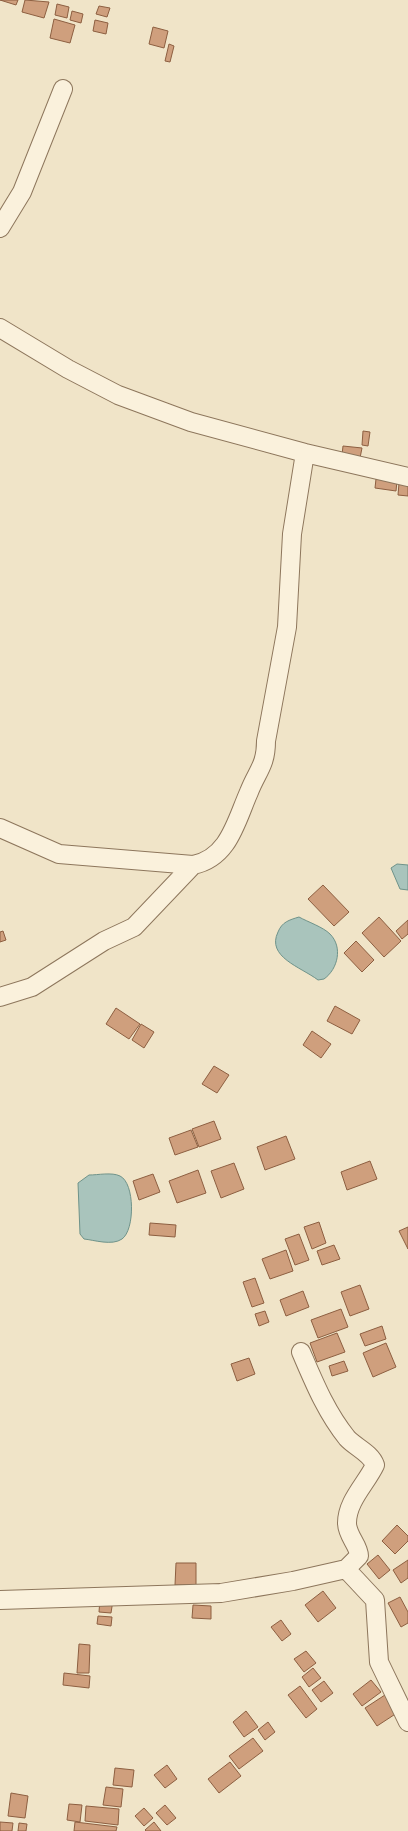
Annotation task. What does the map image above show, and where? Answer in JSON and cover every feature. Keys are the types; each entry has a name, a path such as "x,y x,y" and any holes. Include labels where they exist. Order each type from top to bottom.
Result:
{"street":[{"path":"0,228 22,192 63,89"},
{"path":"0,328 68,369 118,395 191,422 306,454 408,477"},
{"path":"0,828 64,856 183,862 193,865 204,863 220,852 238,824 249,791 263,766 287,627 292,534 306,454"},
{"path":"0,997 32,987 104,941 134,927 193,865"},
{"path":"0,1600 222,1592 293,1581 346,1569 359,1556 350,1538 347,1522 350,1506 375,1465 348,1438 321,1399 301,1352"},
{"path":"346,1569 375,1600 379,1662 408,1722"}],"water":[{"path":"397,864 408,865 408,890 400,889 391,868"},
{"path":"299,917 327,931 337,945 337,958 333,970 324,979 318,980 287,961 277,948 278,932 282,926 289,920"},
{"path":"89,1175 117,1175 125,1180 131,1197 131,1217 126,1234 118,1241 108,1242 84,1239 80,1234 78,1183"}],"building":[{"path":"0,0 18,0 16,5"},
{"path":"25,0 49,2 44,18 22,12"},
{"path":"57,4 69,7 67,18 55,15"},
{"path":"99,6 110,8 107,17 96,14"},
{"path":"72,11 83,14 81,23 70,20"},
{"path":"54,19 75,25 70,43 50,38"},
{"path":"95,20 108,23 106,34 93,31"},
{"path":"153,27 168,31 164,48 149,44"},
{"path":"169,44 174,46 170,62 165,61"},
{"path":"363,431 370,432 368,446 362,445"},
{"path":"343,446 362,448 360,458 342,455"},
{"path":"376,479 397,481 396,491 375,488"},
{"path":"399,483 408,484 408,496 398,495"},
{"path":"323,885 349,912 334,926 308,899"},
{"path":"379,917 401,941 384,957 362,933"},
{"path":"408,920 408,934 402,939 396,931"},
{"path":"3,931 6,940 0,942 0,932"},
{"path":"356,941 374,960 362,972 344,953"},
{"path":"335,1006 360,1020 352,1034 327,1021"},
{"path":"116,1008 140,1024 129,1039 106,1024"},
{"path":"141,1024 154,1032 144,1048 132,1040"},
{"path":"312,1031 331,1044 321,1058 303,1045"},
{"path":"214,1066 229,1075 217,1093 202,1084"},
{"path":"214,1121 221,1139 199,1147 192,1129"},
{"path":"191,1130 198,1147 175,1155 169,1138"},
{"path":"286,1136 295,1159 265,1170 257,1147"},
{"path":"370,1161 377,1179 347,1190 341,1172"},
{"path":"234,1163 244,1189 221,1198 211,1171"},
{"path":"198,1170 206,1193 177,1203 169,1181"},
{"path":"153,1174 160,1192 139,1200 133,1181"},
{"path":"319,1222 326,1243 312,1249 304,1227"},
{"path":"150,1223 176,1225 175,1237 149,1235"},
{"path":"408,1227 408,1249 399,1231"},
{"path":"299,1234 309,1260 295,1265 285,1239"},
{"path":"334,1245 340,1259 322,1265 317,1251"},
{"path":"286,1250 293,1271 270,1279 262,1259"},
{"path":"255,1278 264,1303 252,1307 243,1282"},
{"path":"360,1285 369,1309 350,1316 341,1292"},
{"path":"303,1291 309,1307 286,1316 280,1300"},
{"path":"341,1309 348,1327 318,1338 311,1320"},
{"path":"265,1311 269,1322 259,1326 255,1314"},
{"path":"382,1326 386,1339 365,1346 360,1334"},
{"path":"337,1333 345,1352 317,1362 310,1343"},
{"path":"386,1343 396,1367 373,1377 363,1353"},
{"path":"249,1358 255,1374 237,1381 231,1364"},
{"path":"344,1361 348,1371 332,1376 329,1366"},
{"path":"397,1525 408,1536 408,1541 395,1554 382,1541"},
{"path":"378,1555 390,1570 379,1579 367,1564"},
{"path":"408,1560 408,1578 401,1583 393,1570"},
{"path":"176,1563 196,1563 196,1585 175,1585"},
{"path":"323,1591 336,1608 318,1622 305,1605"},
{"path":"400,1597 408,1612 408,1623 401,1627 388,1603"},
{"path":"100,1599 113,1600 111,1613 99,1612"},
{"path":"193,1605 211,1606 211,1619 192,1618"},
{"path":"98,1616 112,1617 111,1626 97,1624"},
{"path":"281,1620 291,1634 282,1641 271,1627"},
{"path":"79,1644 90,1645 89,1673 77,1673"},
{"path":"306,1651 316,1663 304,1672 294,1659"},
{"path":"313,1668 321,1678 309,1687 302,1677"},
{"path":"64,1673 90,1676 89,1688 63,1685"},
{"path":"371,1680 381,1692 362,1706 353,1694"},
{"path":"324,1681 333,1693 321,1702 312,1690"},
{"path":"300,1686 317,1709 306,1718 288,1695"},
{"path":"388,1693 400,1711 377,1726 365,1708"},
{"path":"246,1711 258,1727 244,1737 233,1722"},
{"path":"268,1722 275,1732 265,1740 258,1730"},
{"path":"253,1738 263,1751 239,1769 229,1756"},
{"path":"230,1762 241,1776 219,1793 208,1779"},
{"path":"167,1765 177,1779 165,1788 154,1775"},
{"path":"115,1768 134,1770 132,1787 113,1785"},
{"path":"106,1787 123,1789 121,1807 103,1805"},
{"path":"11,1793 28,1796 25,1818 8,1816"},
{"path":"69,1804 82,1805 80,1822 67,1820"},
{"path":"165,1805 176,1818 167,1825 156,1813"},
{"path":"86,1806 119,1809 118,1825 85,1821"},
{"path":"144,1808 153,1818 144,1826 135,1816"},
{"path":"0,1822 13,1823 12,1831 0,1831"},
{"path":"75,1822 117,1827 116,1831 74,1831"},
{"path":"154,1822 161,1831 145,1830"},
{"path":"19,1823 27,1824 26,1831 18,1831"}]}
